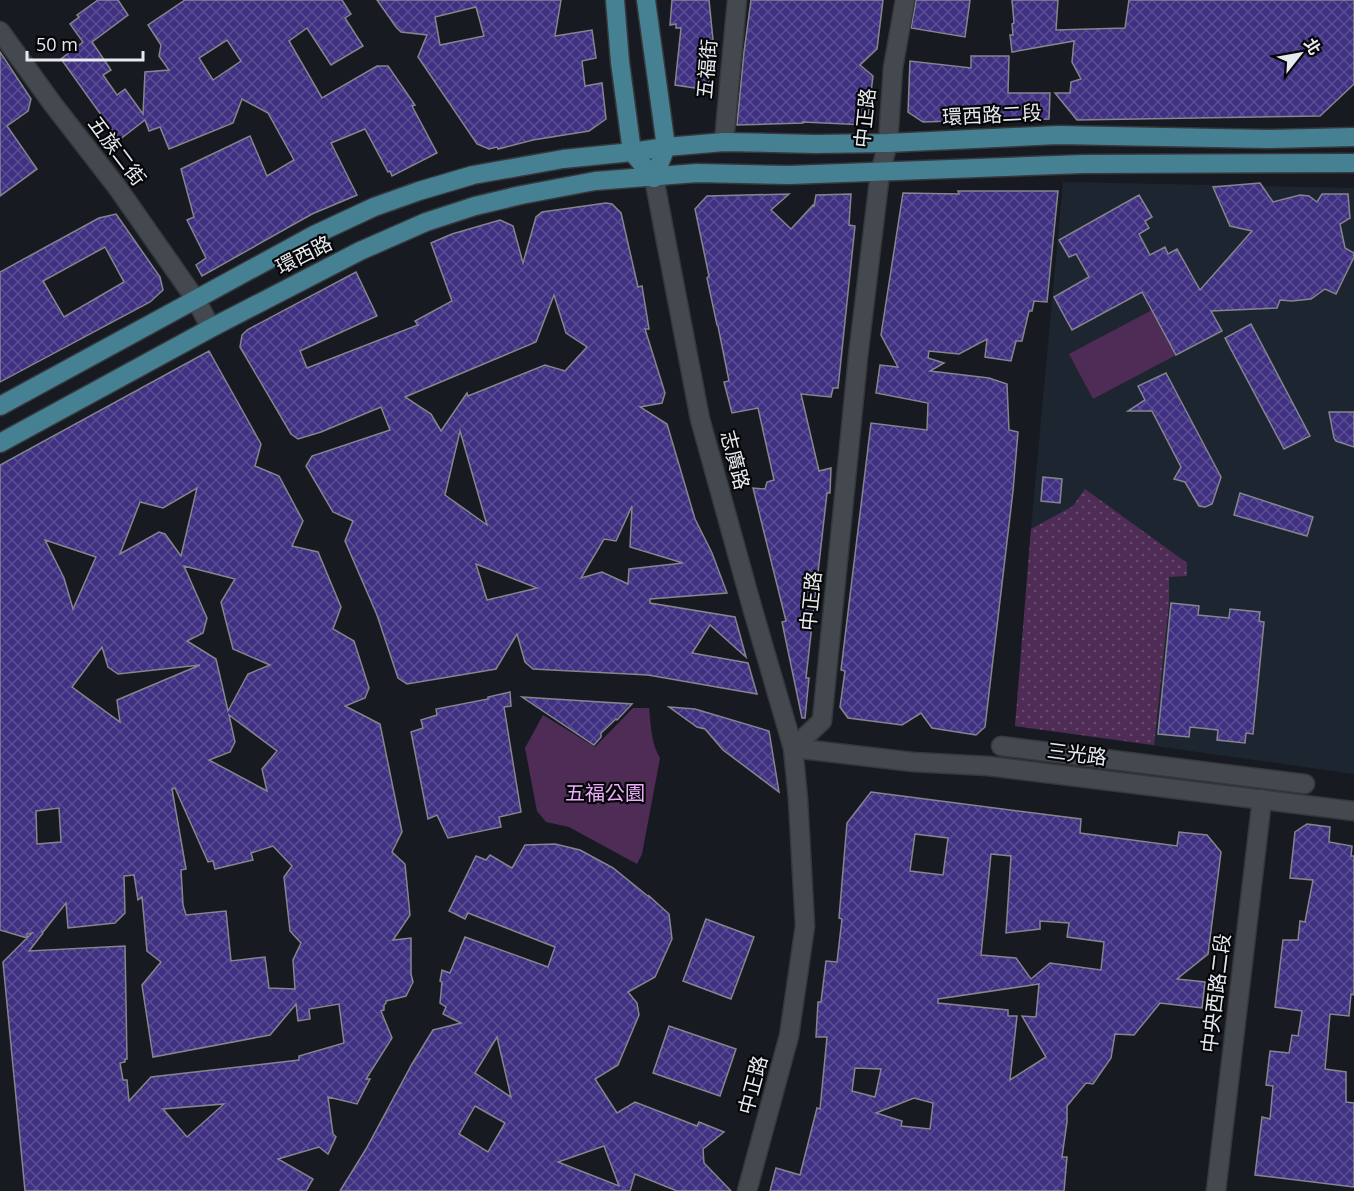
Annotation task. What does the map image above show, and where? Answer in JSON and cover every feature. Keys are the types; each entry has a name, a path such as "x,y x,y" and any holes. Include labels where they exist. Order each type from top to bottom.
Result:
{"main road":[{"path":"615,0 620,62 632,152"},
{"path":"646,0 666,147 654,178 698,173 789,175 880,173 1083,164 1354,163"},
{"name":"環西路二段","path":"632,152 723,142 888,143 1058,135 1268,139 1354,137"},
{"name":"志廣路","path":"632,152 654,178"},
{"name":"環西路","path":"0,406 314,235 374,207 473,175 563,159 632,152"},
{"name":"環西路","path":"0,443 211,328 360,251 426,222 475,206 522,195 595,181 654,178"}],"street":[{"name":"五福街","path":"723,142 737,0"},
{"name":"中正路","path":"747,1191 789,1036 805,926 793,748 822,722 858,357 880,173 888,143 893,68 905,0"},
{"name":"五族二街","path":"0,30 52,103 117,187 196,300 211,328"},
{"name":"志廣路","path":"654,178 700,419 793,748"},
{"path":"1001,746 1305,784"},
{"name":"三光路","path":"793,748 913,762 988,766 1354,811"},
{"name":"中央西路二段","path":"1216,1191 1262,799"}],"shaded area":[{"path":"1063,182 1354,188 1354,774 1015,726"}],"green space":[{"path":"1152,310 1176,355 1093,399 1069,354"},
{"path":"1085,489 1187,563 1187,576 1169,577 1169,603 1154,745 1015,726 1031,529 1073,506"},
{"name":"五福公園","path":"633,708 649,708 653,740 660,758 642,854 637,864 569,827 546,822 537,811 525,748 543,715 595,747"}],"building":[{"path":"98,0 118,0 128,15 92,42 111,70 103,75 117,95 125,89 143,114 145,72 169,70 159,56 161,45 148,25 185,0 342,0 351,14 345,18 363,46 331,65 307,28 289,41 322,98 377,66 388,66 415,105 412,106 437,153 392,176 365,129 331,143 357,195 312,214 202,276 196,265 206,258 187,220 194,217 181,169 250,136 267,176 294,160 268,113 242,99 233,123 169,149 160,127 149,131 145,120 119,140 61,59 83,42 70,24 79,17 77,15","holes":["227,40 241,61 213,80 199,58"]},
{"path":"377,0 561,0 555,36 592,30 596,58 582,61 585,86 602,83 606,119 589,131 533,140 498,149 497,147 489,149 477,144 418,57 427,35 401,32","holes":["476,7 484,36 440,45 435,17"]},
{"path":"672,0 709,0 713,40 708,90 675,85 681,28 676,28 676,24 670,25"},
{"path":"751,0 883,0 877,49 860,65 873,76 867,125 803,122 737,125"},
{"path":"916,0 970,0 965,37 911,28"},
{"path":"1012,0 1058,0 1056,30 1125,28 1129,0 1354,0 1354,84 1320,116 1077,120 1055,93 1070,93 1071,82 1081,79 1072,62 1074,41 1012,52 1010,35 1013,35 1012,24 1014,23"},
{"path":"0,52 31,99 28,111 7,126 37,169 0,196"},
{"path":"971,56 1009,56 1008,93 1050,93 1049,119 923,122 908,112 910,61 971,68"},
{"path":"1260,183 1273,202 1300,195 1309,196 1317,202 1322,194 1348,194 1350,218 1340,224 1345,248 1354,253 1354,257 1336,294 1325,289 1311,299 1280,300 1277,308 1211,311 1222,331 1176,355 1142,292 1072,330 1054,297 1089,277 1076,254 1069,257 1059,240 1139,195 1152,217 1145,221 1149,228 1139,234 1150,255 1165,247 1168,254 1177,249 1200,290 1252,231 1230,226 1213,187"},
{"path":"958,191 1058,191 1047,302 1034,301 1032,311 1029,311 1022,341 1016,341 1011,361 985,357 987,339 959,354 929,351 928,358 944,363 930,371 989,378 1007,384 1009,430 1018,432 985,727 976,735 932,728 921,713 902,725 848,718 840,707 845,671 841,670 871,423 927,430 928,403 876,393 880,365 898,367 881,335 903,193 959,194"},
{"path":"789,194 771,210 791,229 814,206 816,195 851,194 849,225 855,226 838,388 833,388 831,397 801,394 819,471 831,468 830,493 827,493 806,678 809,678 805,718 802,718 782,622 786,621 753,488 765,489 767,482 774,480 758,408 732,413 724,382 729,381 695,209 707,196"},
{"path":"606,203 612,204 621,213 638,287 642,286 649,329 645,329 665,393 662,403 640,407 667,424 695,519 712,553 727,593 650,599 650,603 735,617 746,657 710,625 692,653 748,663 757,694 648,675 533,669 525,662 517,634 496,669 407,684 398,678 377,615 345,541 353,521 333,512 306,466 312,456 390,430 381,407 298,439 291,434 240,347 242,335 247,330 356,272 377,316 300,351 307,368 418,325 415,321 452,301 431,243 452,234 500,220 513,226 523,263 536,217 542,212","holes":["554,295 566,333 587,347 565,371 545,365 468,396 467,393 441,431 431,414 405,397 536,342","460,431 487,525 445,495","632,506 630,547 683,563 629,569 628,584 602,572 581,578 604,539 616,541","476,564 537,588 487,600"]},
{"path":"116,214 160,277 163,290 150,302 0,382 0,272 99,218","holes":["105,247 124,282 64,317 43,281"]},
{"path":"1251,324 1310,436 1284,449 1225,338"},
{"path":"209,351 261,444 255,466 279,476 303,521 292,546 318,552 341,607 333,629 354,641 369,688 365,698 345,706 380,724 402,832 392,852 405,864 410,915 393,940 411,938 413,982 406,996 386,1001 384,1010 381,1011 392,1038 366,1079 370,1079 357,1104 328,1097 333,1134 336,1137 328,1154 319,1147 278,1159 313,1179 306,1191 25,1191 3,962 27,938 0,930 0,465","holes":["197,488 181,556 165,534 159,532 120,554 140,502 163,508","45,540 96,557 73,609 64,578","184,566 235,579 221,602 233,649 270,665 248,674 228,711 216,659 187,641 203,633 207,618","102,647 108,667 118,674 200,665 117,700 120,722 72,687","229,715 277,751 262,769 267,791 209,760 230,752 235,742","175,788 208,862 213,861 215,869 253,860 251,853 273,846 292,866 284,877 290,931 301,943 293,960 295,989 269,988 265,957 231,961 226,911 186,915 183,905 181,870 186,869 172,789","59,808 61,842 37,844 36,811","134,875 138,900 142,897 147,951 161,962 142,985 153,1057 270,1035 296,1004 298,1021 310,1019 309,1009 339,1004 344,1043 299,1056 299,1060 151,1077 129,1101 127,1080 123,1080 120,1063 127,1059 125,946 29,951 66,903 68,928 115,923 125,913 124,876","224,1104 187,1137 163,1109"]},
{"path":"1166,373 1221,477 1212,504 1205,507 1199,506 1185,482 1174,479 1181,467 1152,411 1128,411 1145,400 1138,386"},
{"path":"1329,412 1354,412 1354,447 1336,441"},
{"path":"1043,477 1062,479 1060,503 1041,501"},
{"path":"1240,493 1313,517 1307,536 1234,515"},
{"path":"1171,603 1199,606 1198,615 1229,618 1230,609 1260,612 1259,621 1264,622 1253,734 1246,733 1245,743 1217,740 1218,730 1190,727 1189,737 1158,734"},
{"path":"510,692 511,706 504,707 521,812 499,817 501,827 448,838 437,815 428,819 411,732 423,728 421,720 437,715 436,709 488,699 488,697"},
{"path":"522,697 632,704 601,733 601,737 594,745"},
{"path":"669,707 695,709 769,731 779,792 723,750 705,729 697,727"},
{"path":"871,792 1081,819 1080,833 1177,846 1179,832 1207,835 1221,852 1208,954 1177,979 1205,982 1202,1008 1160,1003 1134,1035 1115,1034 1111,1058 1093,1084 1086,1083 1067,1106 1062,1157 1067,1157 1064,1191 770,1191 776,1168 800,1175 817,1108 820,1109 827,1037 816,1037 818,1002 821,1002 826,961 837,962 842,919 839,918 847,823","holes":["915,834 948,838 943,875 910,871","991,854 1011,856 1006,933 1040,929 1040,921 1069,923 1067,937 1104,942 1101,970 1050,963 1031,979 1016,958 981,955","1039,984 1036,1017 1022,1016 1046,1057 1010,1080 1017,1016 1008,1016 1008,1010 938,1003 938,999","855,1068 881,1069 875,1097 852,1091","914,1098 933,1103 930,1129 901,1126 902,1121 876,1113"]},
{"path":"1307,824 1330,827 1329,842 1352,846 1351,856 1354,856 1354,995 1351,994 1349,1016 1330,1014 1325,1069 1346,1072 1346,1102 1354,1103 1354,1187 1255,1175 1262,1117 1270,1119 1273,1086 1266,1085 1270,1051 1289,1053 1292,1035 1298,1036 1302,1011 1275,1007 1283,940 1298,940 1300,921 1305,922 1313,880 1290,878 1295,832"},
{"path":"555,844 580,850 613,868 669,914 672,939 655,977 628,992 637,1003 639,1015 618,1065 595,1079 617,1113 635,1102 697,1126 699,1122 724,1132 703,1149 704,1163 731,1191 677,1191 635,1174 630,1191 340,1191 433,1030 461,1023 443,1014 446,1007 440,1003 442,982 440,981 442,970 450,973 465,937 548,967 555,947 468,913 465,919 449,911 476,856 486,860 490,855 512,868 525,845","holes":["497,1037 511,1097 475,1073","475,1106 505,1123 488,1152 459,1134","604,1146 619,1186 558,1162"]},
{"path":"706,919 754,937 731,999 683,981"},
{"path":"669,1026 736,1049 720,1096 653,1073"}]}
